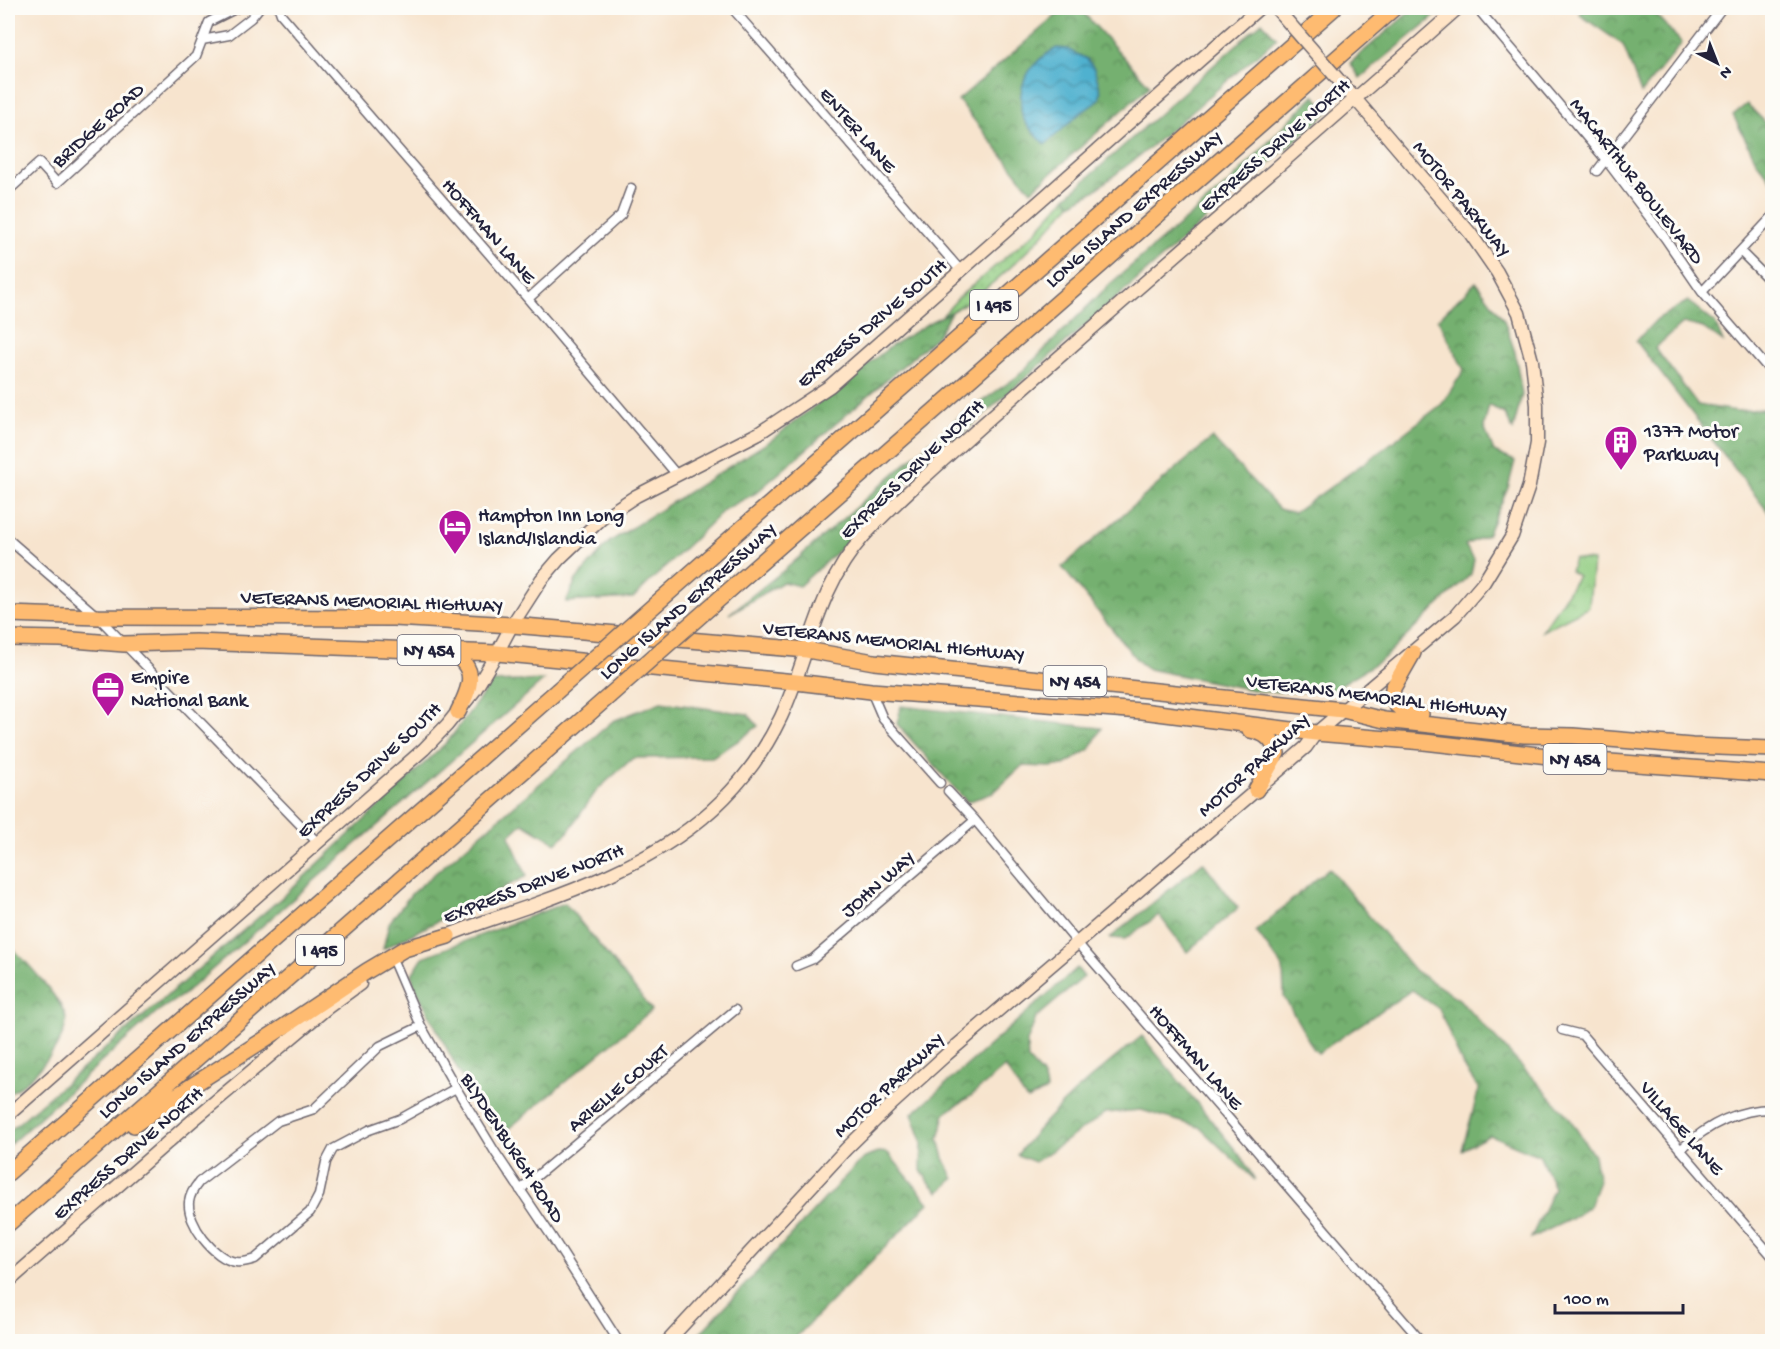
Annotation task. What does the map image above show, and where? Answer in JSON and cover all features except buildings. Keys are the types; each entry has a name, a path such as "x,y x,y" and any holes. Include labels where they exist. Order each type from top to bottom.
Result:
{"highway":[{"name":"LONG ISLAND EXPRESSWAY","path":"8,1173 1334,8"},
{"name":"LONG ISLAND EXPRESSWAY","path":"8,1224 1394,8"},
{"name":"VETERANS MEMORIAL HIGHWAY","path":"8,614 98,617 397,618 512,625 807,650 874,662 1343,710 1384,720 1524,735 1773,749"},
{"name":"VETERANS MEMORIAL HIGHWAY","path":"8,638 124,644 196,642 497,653 871,691 1142,711 1316,733 1424,742 1583,760 1773,774"},
{"path":"449,651 461,659 469,671 469,687 458,712"},
{"path":"1413,653 1393,688 1394,700 1398,708 1488,730"},
{"path":"1185,717 1261,732 1268,737 1276,753 1256,790"},
{"path":"31,1203 153,1111 367,971 404,949 448,936"}],"main road":[{"name":"EXPRESS DRIVE SOUTH","path":"8,1114 424,749 475,690 541,580 559,559 601,519 636,496 759,433 830,386 1259,8"},
{"name":"MOTOR PARKWAY","path":"667,1341 878,1118 947,1054 1306,747 1316,733 1455,616 1484,582 1512,536 1529,486 1537,443 1537,405 1532,360 1519,313 1497,272 1464,226 1276,8"},
{"name":"EXPRESS DRIVE NORTH","path":"8,1282 175,1136 319,1015 364,981 448,936 600,880 639,861 681,835 719,804 750,769 774,732 807,650 823,600 836,573 861,538 997,411 1353,96 1458,8"}],"street":[{"name":"BRIDGE ROAD","path":"8,191 39,163 57,183 196,56 210,22 237,8"},
{"path":"202,40 229,35 251,18 259,8"},
{"name":"HOFFMAN LANE","path":"279,8 281,14 345,90 528,299 677,475"},
{"name":"ENTER LANE","path":"732,8 961,271"},
{"name":"MACARTHUR BOULEVARD","path":"1477,8 1605,160 1665,238 1702,292 1773,373"},
{"path":"1596,171 1722,8"},
{"path":"528,299 621,215 631,189"},
{"path":"1702,292 1773,217"},
{"path":"1741,252 1773,283"},
{"path":"8,539 98,617 318,843"},
{"path":"871,691 883,719 940,783"},
{"name":"HOFFMAN LANE","path":"948,791 1422,1341"},
{"name":"JOHN WAY","path":"796,966 813,959 975,820"},
{"name":"BLYDENBURGH ROAD","path":"394,963 421,1026 456,1088 495,1152 619,1341"},
{"name":"ARIELLE COURT","path":"520,1190 735,1010"},
{"path":"421,1026 380,1046 314,1108 278,1121 200,1182 193,1189 189,1201 192,1222 217,1254 236,1262 255,1259 310,1212 319,1195 326,1162 333,1149 369,1130 400,1119 456,1088"},
{"name":"VILLAGE LANE","path":"1562,1030 1582,1035 1773,1256"},
{"path":"1680,1150 1702,1132 1732,1116 1758,1109 1773,1109"}],"green space":[{"path":"1065,8 1079,8 1150,86 1031,191 958,100"},
{"path":"1414,8 1445,8 1360,78 1350,63"},
{"path":"1581,8 1653,8 1657,16 1682,43 1641,93 1623,45 1580,15"},
{"path":"1262,22 1277,38 1147,150 1094,191 1071,204 1066,197"},
{"path":"1314,95 1329,111 898,490 839,550 799,586 783,582 729,614 789,566 955,420 1018,376 1111,283 1231,181"},
{"path":"1747,104 1772,127 1772,181 1757,162 1733,115"},
{"path":"1066,197 1071,204 1011,267 977,295 941,317 960,296 1034,233"},
{"path":"1476,282 1504,320 1515,352 1522,395 1513,430 1505,414 1489,405 1484,427 1494,452 1515,461 1508,488 1487,535 1465,545 1474,559 1471,574 1383,659 1330,691 1263,692 1148,669 1137,660 1062,567 1212,438 1279,509 1294,513 1442,404 1464,370 1438,319"},
{"path":"1688,301 1715,323 1723,342 1703,328 1683,323 1655,348 1698,405 1737,411 1762,409 1772,418 1772,517 1636,341 1657,319"},
{"path":"951,312 937,336 756,493 725,509 633,598 566,602 576,580 609,542 770,441 891,346"},
{"path":"1574,559 1593,561 1589,607 1542,631 1578,576 1570,571"},
{"path":"544,680 183,995 158,1011 8,1146 8,1132 287,893 448,741 492,682"},
{"path":"661,702 748,714 758,726 712,757 633,758 597,790 568,832 556,843 523,823 509,836 527,876 383,949 389,923 412,893 613,721"},
{"path":"901,706 1102,728 1089,750 1064,765 1022,766 993,793 967,802 897,724"},
{"path":"1203,862 1238,908 1187,952 1159,915 1125,939 1110,938"},
{"path":"1329,868 1415,971 1459,999 1568,1116 1594,1156 1599,1181 1589,1207 1569,1220 1531,1238 1554,1188 1540,1156 1490,1135 1462,1150 1479,1089 1463,1066 1439,1009 1412,990 1318,1053 1313,1048 1284,997 1283,968 1256,931"},
{"path":"565,903 652,1010 507,1130 493,1130 479,1111 413,983 412,974 423,957"},
{"path":"8,945 51,992 59,1003 66,1020 60,1041 53,1052 36,1072 8,1094"},
{"path":"1077,968 1084,977 1036,1018 1027,1042 1028,1060 1042,1075 1047,1090 1027,1100 1005,1067 971,1096 945,1113 939,1139 944,1158 954,1179 939,1192 921,1170 922,1141 912,1114"},
{"path":"1142,1036 1242,1158 1255,1180 1199,1127 1141,1110 1106,1113 1035,1162 1017,1155 1060,1107"},
{"path":"879,1152 888,1153 929,1203 792,1341 693,1341 857,1164"}],"water":[{"path":"1057,48 1067,49 1087,59 1094,68 1101,92 1099,100 1045,145 1024,119 1021,110 1022,87 1025,78 1035,64"}],"place":[{"name":"1377 Motor Parkway","path":"1621,471"},
{"name":"Hampton Inn Long Island/Islandia","path":"455,555"},
{"name":"Empire National Bank","path":"108,717"}]}
